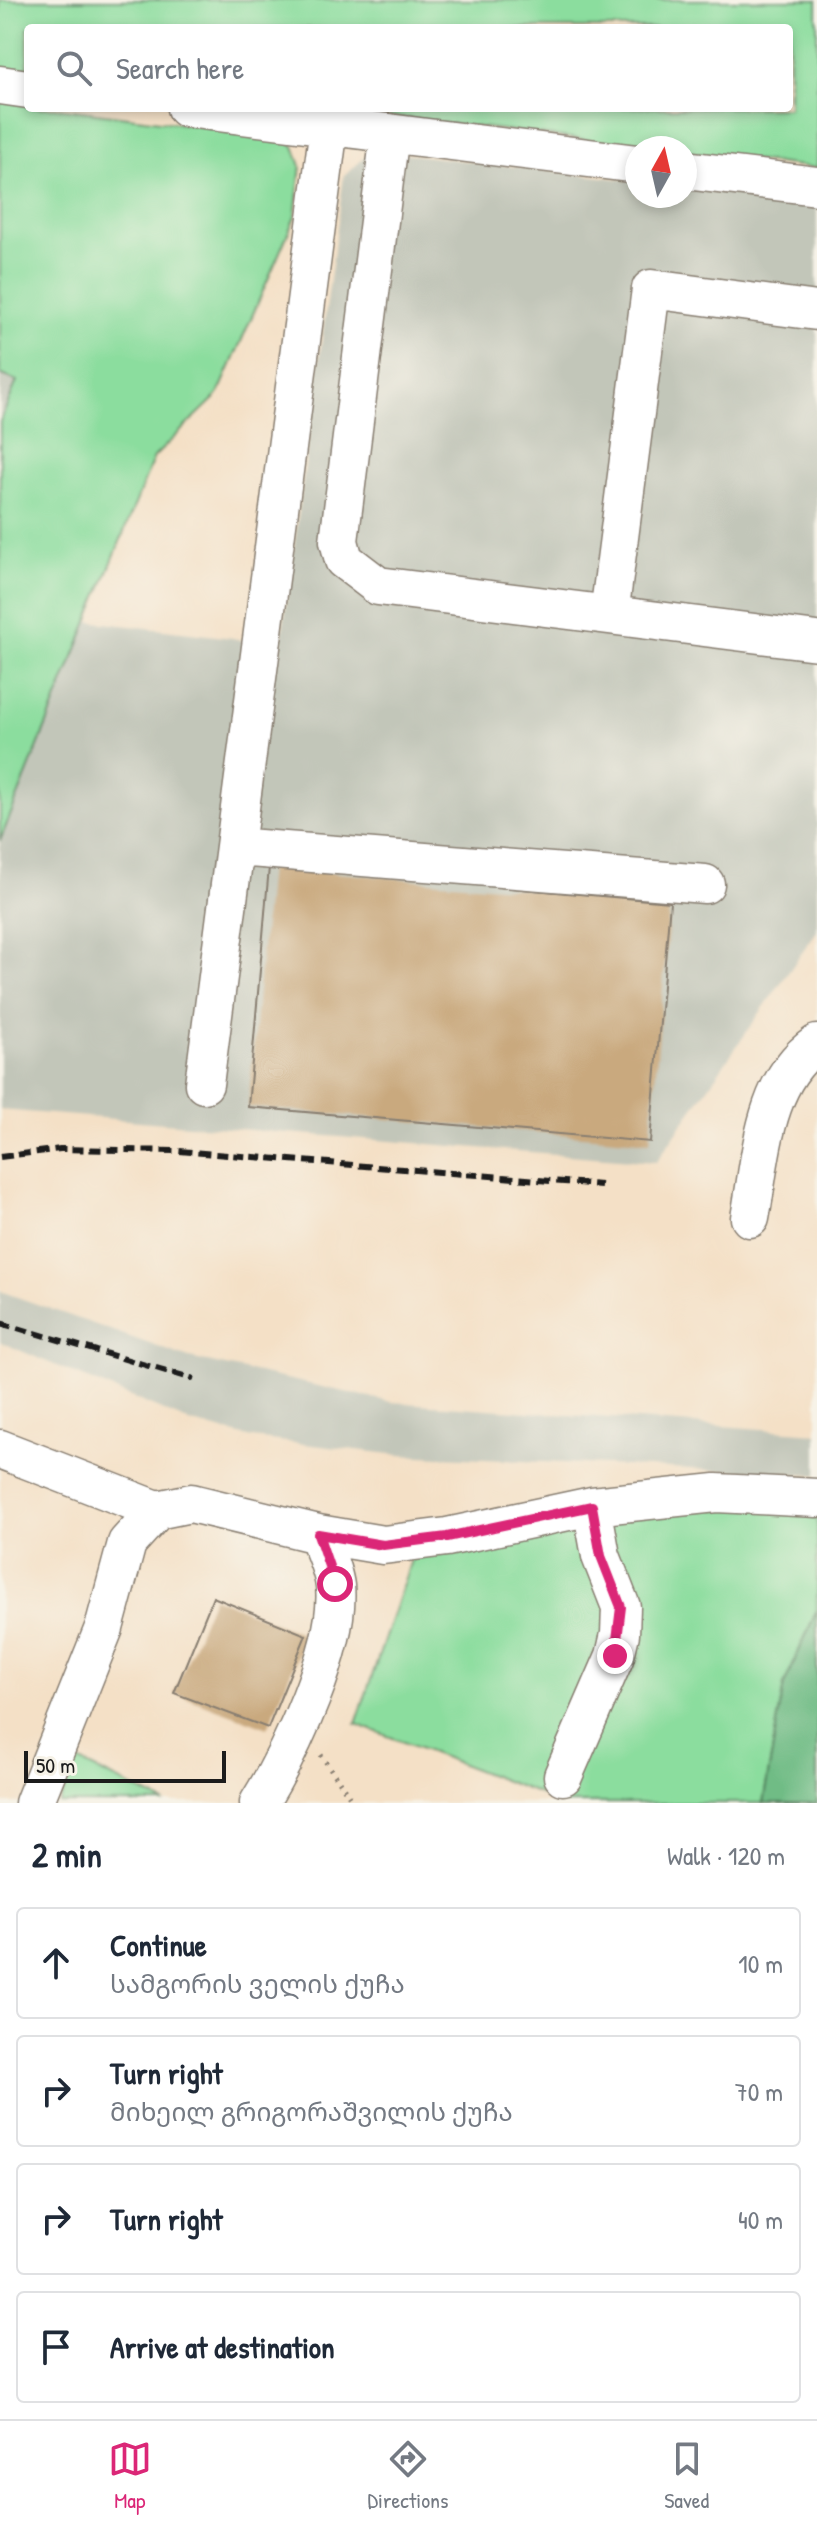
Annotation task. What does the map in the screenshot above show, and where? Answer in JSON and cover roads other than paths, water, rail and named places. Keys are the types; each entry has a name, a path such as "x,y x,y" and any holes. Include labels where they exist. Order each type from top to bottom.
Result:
{"street":[{"path":"0,85 24,88"},
{"path":"218,112 625,162"},
{"path":"204,1084 329,126"},
{"path":"390,133 339,541 344,560 378,586 817,641"},
{"path":"697,171 817,186"},
{"path":"609,615 651,289 817,311"},
{"path":"235,847 705,884"},
{"path":"750,1218 770,1107 801,1054 817,1044"},
{"path":"0,1449 157,1510 191,1503 318,1534 383,1545 447,1537 592,1506 716,1493 817,1498"},
{"path":"563,1776 615,1656 620,1634 621,1607 601,1556 592,1506"},
{"path":"34,1803 104,1628 127,1543 157,1510"},
{"path":"259,1803 279,1771 303,1714 335,1620 335,1584 318,1534"}],"railway":[{"path":"0,1157 60,1149 179,1151 601,1185"},
{"path":"0,1323 194,1379"}]}
